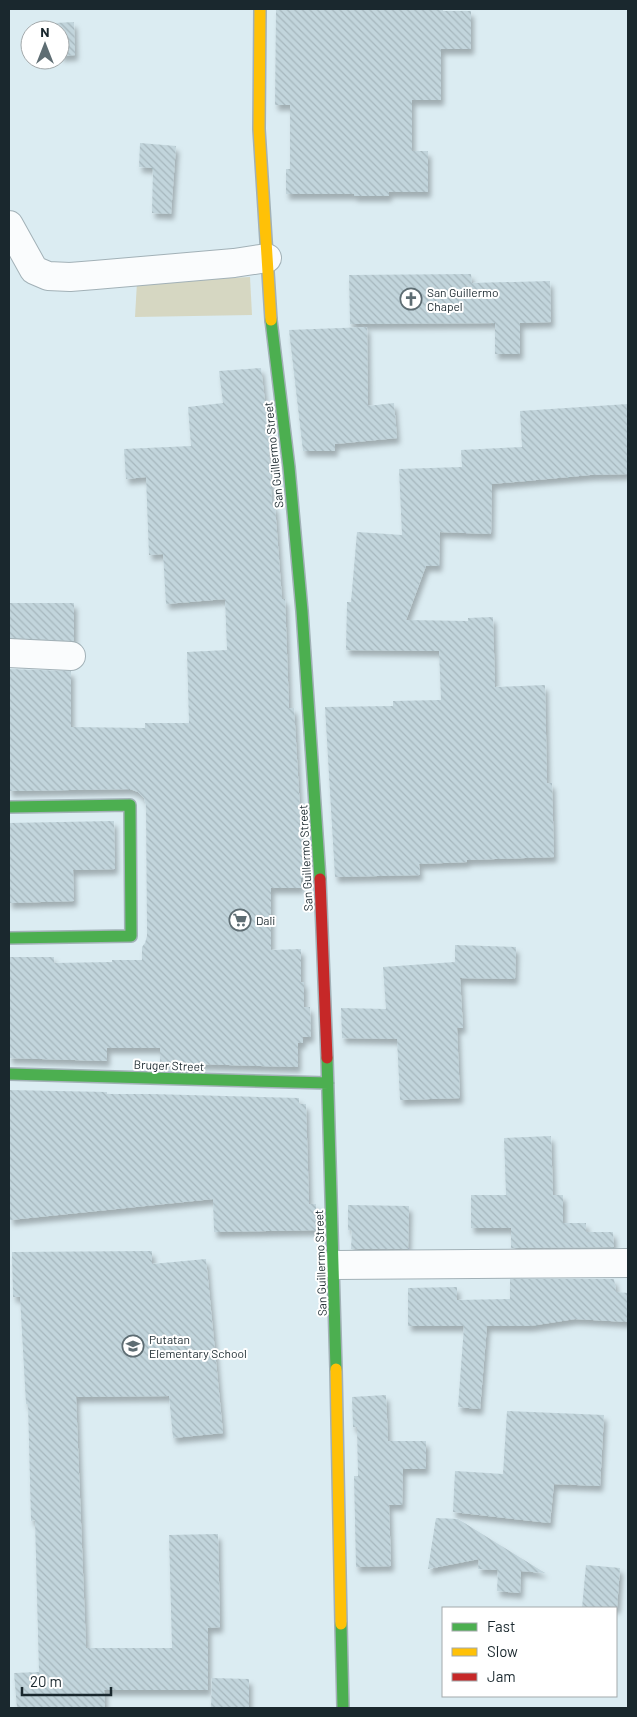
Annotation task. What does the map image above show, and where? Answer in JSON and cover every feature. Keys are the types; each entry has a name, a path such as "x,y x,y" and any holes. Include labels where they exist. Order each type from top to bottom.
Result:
{"main road":[{"name":"San Guillermo Street","path":"260,9 259,129 269,299 289,467 312,730 322,913 334,1265 343,1708"},
{"path":"9,807 130,806 131,936 9,938"},
{"name":"Bruger Street","path":"9,1074 328,1083"}],"street":[{"path":"9,225 34,270 48,276 95,275 234,263 267,258"},
{"path":"9,653 72,656"},
{"path":"334,1265 628,1263"}],"green space":[{"path":"250,277 252,315 135,317 137,282"}],"building":[{"path":"276,9 443,9 443,11 471,11 471,49 441,49 441,100 412,100 412,151 428,151 428,192 389,192 389,196 286,194 286,169 290,169 290,105 275,105"},
{"path":"70,22 74,22 75,55 70,55"},
{"path":"140,143 176,146 171,214 152,213 153,168 139,167"},
{"path":"471,274 472,283 550,281 551,322 520,323 520,354 495,354 495,323 350,324 349,275"},
{"path":"367,327 368,406 394,403 397,438 335,444 335,451 303,451 289,330"},
{"path":"261,368 271,452 269,452 272,506 275,506 282,599 285,599 289,708 294,708 304,877 301,878 301,888 271,888 271,950 301,949 301,982 304,982 304,1007 310,1007 311,1037 303,1037 303,1043 298,1043 298,1067 160,1063 160,1048 107,1048 107,1061 9,1058 9,957 54,957 54,963 142,960 142,947 147,936 146,805 144,798 138,792 130,789 9,791 9,669 71,671 71,727 145,728 145,723 189,723 187,652 227,650 225,599 166,604 163,554 149,555 146,477 126,479 124,449 191,446 188,407 223,403 219,371"},
{"path":"628,404 628,474 590,475 492,484 491,534 440,532 439,566 426,566 406,620 468,621 468,618 493,617 495,687 545,685 547,783 552,783 554,857 467,860 467,862 419,864 420,875 335,877 325,707 393,706 393,701 441,700 439,651 346,650 347,602 351,602 357,532 402,535 399,469 462,467 461,450 522,447 520,411"},
{"path":"9,603 74,603 74,641 9,638"},
{"path":"114,821 115,869 73,870 74,901 9,903 9,823"},
{"path":"455,945 516,947 515,979 460,978 463,1028 457,1028 460,1098 400,1100 397,1039 342,1038 341,1008 386,1009 383,967 455,962"},
{"path":"9,1090 299,1098 299,1104 306,1104 309,1204 316,1204 317,1230 214,1232 213,1199 10,1220"},
{"path":"551,1136 553,1195 563,1195 563,1223 586,1223 586,1232 613,1232 614,1247 511,1248 511,1228 471,1228 471,1195 506,1195 504,1138"},
{"path":"348,1205 409,1206 408,1249 351,1249 352,1230 348,1230"},
{"path":"152,1251 152,1264 206,1259 223,1433 173,1438 169,1396 76,1397 86,1648 172,1648 169,1535 218,1534 220,1627 208,1628 208,1690 104,1690 105,1708 17,1708 14,1673 39,1672 35,1520 31,1521 28,1404 26,1404 20,1297 13,1297 12,1252"},
{"path":"510,1279 614,1279 616,1292 628,1293 628,1322 575,1319 530,1326 487,1326 480,1409 458,1407 464,1326 408,1326 408,1288 457,1287 457,1300 510,1299"},
{"path":"386,1395 388,1441 426,1441 426,1469 403,1469 402,1505 389,1505 391,1566 356,1567 354,1476 358,1476 357,1427 353,1427 352,1397"},
{"path":"507,1411 604,1415 600,1486 554,1484 550,1523 453,1512 455,1471 503,1474"},
{"path":"436,1518 458,1519 545,1573 521,1571 520,1593 497,1591 498,1570 478,1569 479,1559 428,1569"},
{"path":"586,1565 620,1568 617,1608 582,1607"},
{"path":"212,1678 249,1679 249,1708 211,1708"}],"traffic: fast":[{"path":"271,320 289,467 302,611 320,879"},
{"path":"9,807 130,805 131,936 9,938"},
{"path":"327,1058 336,1369"},
{"path":"9,1074 328,1083"},
{"path":"341,1624 343,1708"}],"traffic: slow":[{"path":"260,9 259,129 271,320"},
{"path":"336,1369 341,1624"}],"traffic: jam":[{"path":"320,879 327,1058"}],"place":[{"name":"San Guillermo Chapel","path":"411,299"},
{"name":"Dali","path":"240,920"},
{"name":"Putatan Elementary School","path":"133,1346"}]}
